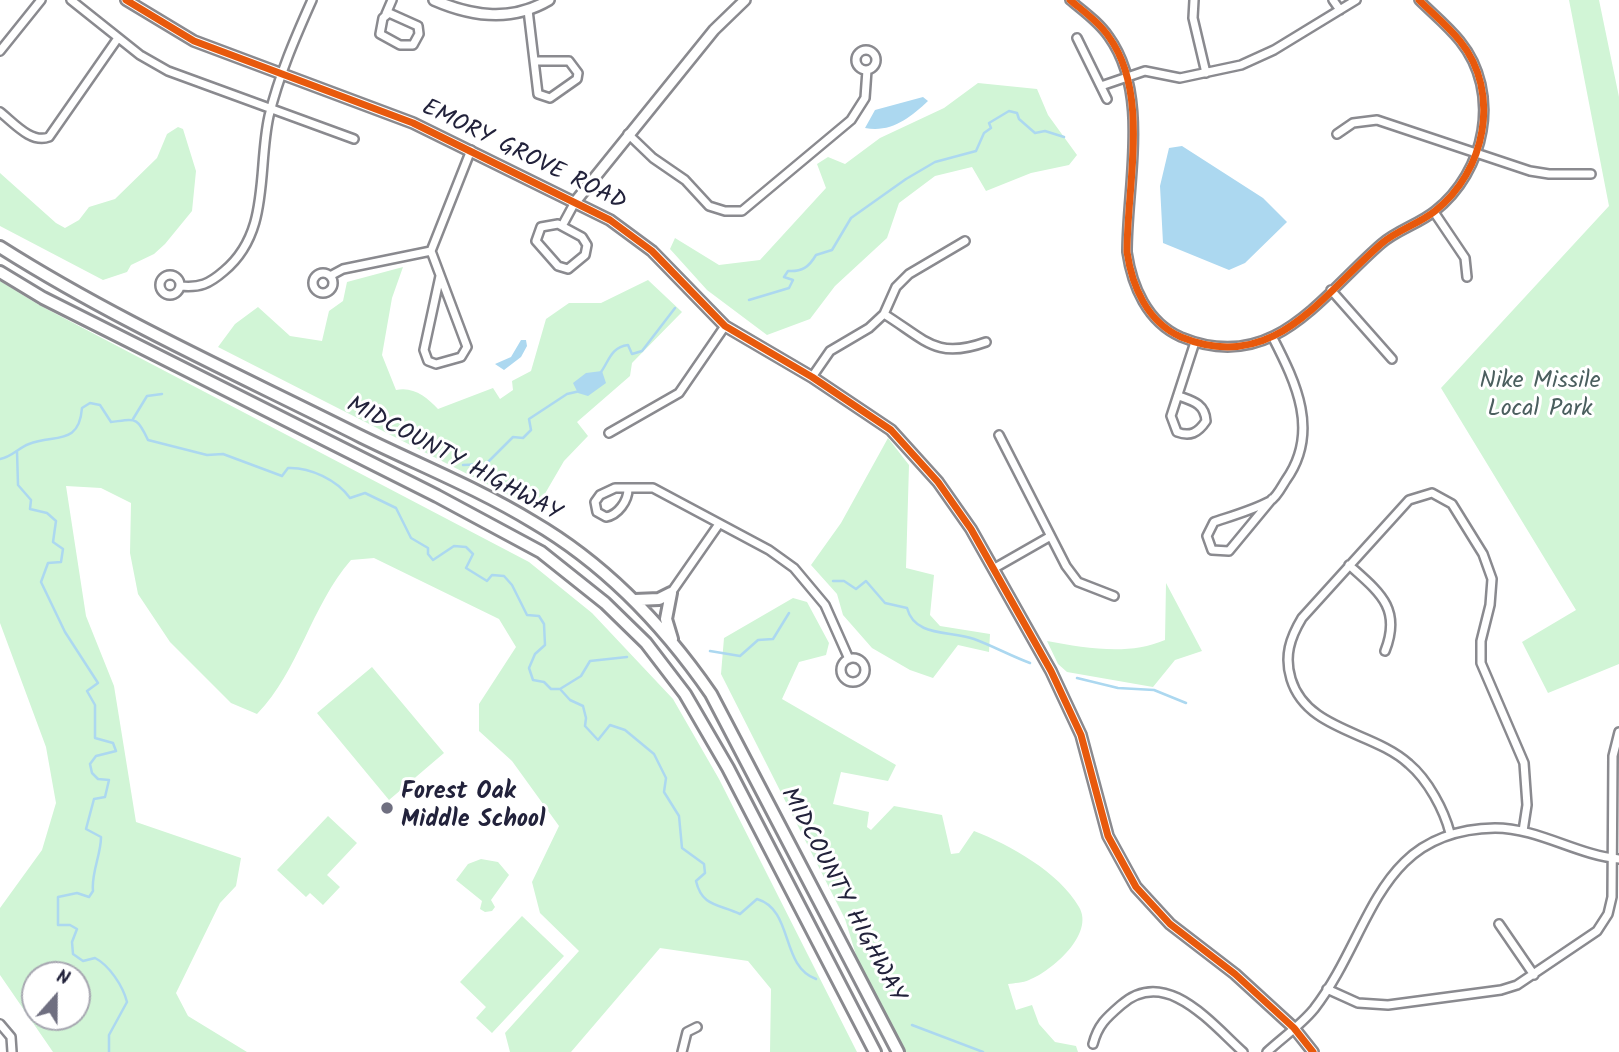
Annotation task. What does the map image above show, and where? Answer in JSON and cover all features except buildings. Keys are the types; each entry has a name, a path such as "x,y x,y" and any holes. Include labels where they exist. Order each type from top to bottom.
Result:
{"main road":[{"name":"MIDCOUNTY HIGHWAY","path":"0,247 41,273 188,350 534,522 597,568 635,600 673,642 711,694 898,1052"},
{"name":"MIDCOUNTY HIGHWAY","path":"0,272 67,311 437,496 541,552 605,603 646,643 685,694 728,768 876,1052"},
{"path":"635,600 659,599 671,593"},
{"path":"671,593 666,619 673,642"}],"street":[{"path":"0,51 41,0"},
{"path":"71,0 150,61 186,80 354,139"},
{"name":"EMORY GROVE ROAD","path":"126,0 184,36 393,115 575,202 639,240 725,326 862,409 909,447 971,529 1068,704 1081,736 1108,836 1136,887 1170,924 1234,974 1294,1028 1313,1052"},
{"path":"180,286 199,287 210,283 235,261 251,236 260,211 263,145 271,108 280,74 312,0"},
{"path":"386,14 393,13 417,24 419,32 415,43 403,46 381,36 379,28 392,0"},
{"path":"434,0 483,15 528,10 550,0"},
{"path":"562,226 575,202 628,134 714,30 746,0"},
{"path":"1070,0 1108,36 1128,75 1133,103 1127,224 1130,275 1140,298 1155,317 1177,335 1195,342 1234,349 1273,338 1296,324 1384,241 1434,212 1459,188 1470,171 1482,135 1484,114 1480,82 1460,41 1419,0"},
{"path":"1194,0 1193,18 1206,73"},
{"path":"1334,0 1340,10"},
{"path":"1101,86 1145,71 1181,78 1241,65 1274,50 1356,0"},
{"path":"528,10 537,90 543,98 553,96 577,79 578,73 569,61 534,61"},
{"path":"0,112 33,137 49,137 118,38"},
{"path":"1077,38 1107,99"},
{"path":"628,134 653,158 685,180 709,206 725,211 743,211 851,120 865,98 867,70"},
{"path":"1337,134 1353,122 1377,120 1549,174 1591,174"},
{"path":"440,276 424,350 428,361 436,365 461,356 467,343 431,251 471,150"},
{"path":"1434,212 1465,258 1467,277"},
{"path":"542,226 562,226 583,238 587,247 584,257 567,269 558,267 536,240 542,226"},
{"path":"812,377 830,351 869,328 884,314 896,287 909,274 965,240"},
{"path":"330,276 342,269 431,251"},
{"path":"1331,290 1392,359"},
{"path":"884,314 946,350 963,350 986,342"},
{"path":"610,433 678,393 725,326"},
{"path":"1272,499 1214,522 1207,537 1212,550 1230,551 1272,499 1290,475 1300,450 1303,410 1295,381 1273,338"},
{"path":"1179,396 1195,402 1206,414 1206,421 1194,434 1186,435 1173,425 1171,416 1195,342"},
{"path":"999,435 1049,537 1078,582 1114,596"},
{"path":"628,489 627,496 615,513 606,517 597,512 595,502 600,495 615,488 653,488 769,550 807,581 825,605 849,659"},
{"path":"1450,833 1428,788 1409,763 1383,746 1317,715 1295,692 1287,666 1293,632 1349,565 1409,500 1432,494 1452,504 1483,554 1492,579 1490,605 1481,640 1481,663 1524,763 1527,805 1522,831"},
{"path":"671,593 719,524"},
{"path":"993,569 1049,537"},
{"path":"1349,565 1385,601 1392,633 1385,651"},
{"path":"1327,989 1358,1003 1388,1006 1501,990 1534,975 1597,931 1608,914 1612,897 1616,858 1613,756 1619,732"},
{"path":"1267,1052 1313,1010 1388,877 1415,853 1450,833 1496,828 1522,831 1616,858"},
{"path":"1499,924 1534,975"},
{"path":"1093,1044 1098,1024 1141,991 1158,990 1174,995 1243,1052"},
{"path":"0,1024 11,1037 12,1052"},
{"path":"682,1052 687,1032 697,1027"}],"green space":[{"name":"Nike Missile Local Park","path":"1569,0 1599,0 1619,97 1619,664 1548,693 1522,642 1576,610 1441,388 1609,206"},
{"path":"978,83 1037,89 1048,115 1077,155 1069,165 1031,173 986,191 972,167 935,176 899,203 887,238 835,286 810,319 767,335 707,290 670,249 675,238 719,265 760,260 826,188 817,164 828,157 845,164 880,138 944,108"},
{"path":"178,127 183,129 196,171 192,211 165,244 154,254 131,265 127,272 103,280 0,226 0,173 65,228 79,220 89,207 115,199 157,158 167,134"},
{"path":"403,267 392,298 382,355 396,390 419,394 438,409 493,388 500,399 513,390 512,381 531,371 546,319 569,303 601,303 648,280 682,312 632,363 630,376 577,422 588,436 564,461 536,509 218,347 235,324 258,307 290,336 322,341 329,311 343,301 347,282"},
{"path":"0,281 39,305 529,562 592,613 673,699 719,779 857,1052 770,1052 771,989 748,961 660,948 571,1052 510,1052 505,1033 579,951 540,913 532,882 559,826 512,761 479,731 479,704 516,647 499,619 374,558 351,560 337,578 284,678 257,714 231,703 170,642 138,594 130,553 131,503 101,488 66,486 86,616 114,686 136,822 241,858 236,886 220,903 176,993 188,1016 247,1052 53,1052 39,1031 91,1031 91,961 21,961 21,1006 0,975 0,908 42,850 56,803 46,747 0,623"},
{"path":"888,438 909,465 906,568 934,575 930,615 940,626 990,634 989,652 958,645 933,678 910,670 872,648 843,615 837,594 811,565 841,523"},
{"path":"1166,583 1202,651 1175,660 1153,687 1067,672 1058,664 1047,641 1092,648 1122,649 1165,640"},
{"path":"793,598 807,602 829,643 826,655 799,662 782,699 896,765 888,781 841,772 833,804 869,812 867,827 871,830 894,806 942,815 951,854 959,853 974,831 1003,844 1046,871 1070,894 1079,907 1081,929 1069,950 1049,969 1024,982 1008,984 1016,1010 1032,1005 1039,1024 1055,1042 1076,1046 1078,1052 898,1052 867,991 845,919 721,674 724,638"},
{"path":"372,667 444,753 389,800 317,713"},
{"path":"328,816 357,843 327,875 340,887 323,905 310,893 306,897 277,870"},
{"path":"481,859 498,862 509,875 491,900 495,907 492,911 485,912 480,909 482,901 456,880 468,864"},
{"path":"522,916 564,956 492,1033 476,1018 486,1007 460,982"}],"water":[{"path":"923,97 928,101 900,123 883,128 865,128 875,110"},
{"path":"1182,146 1263,198 1287,222 1245,263 1229,270 1163,243 1160,186 1169,148"},
{"path":"521,340 526,340 527,346 521,357 504,370 495,364 511,357"},
{"path":"602,371 606,383 588,396 578,393 573,383 586,373"}],"waterway":[{"path":"749,300 789,288 793,280 784,277 788,271 801,270 808,266 816,255 832,250 851,218 935,162 976,151 984,133 991,128 989,123 1009,111 1017,113 1019,119 1035,133 1045,131 1064,137"},
{"path":"601,372 611,355 622,346 628,345 632,354 642,351 675,308"},
{"path":"463,465 486,464 513,437 523,438 531,430 529,419 567,394 580,391"},
{"path":"133,419 147,396 162,394"},
{"path":"0,459 29,444 71,433 80,420 82,408 90,403 100,405 111,422 135,421 148,440 207,455 223,454 282,476 288,468 314,472 330,480 350,498 365,493 396,508 411,538 428,548 428,554 433,560 454,546 466,547 473,554 466,568 487,581 492,575 504,576 512,585 527,615 539,616 544,624 545,645 535,654 529,668 533,680 544,682 551,689 560,689 570,700 583,706 585,726 598,740 610,725 625,730 654,754 666,778 664,792 679,816 682,848 704,864 705,873 696,881 702,896 712,904 740,914 757,899 769,905 777,914 797,963 816,979"},
{"path":"17,451 18,485 31,500 30,509 47,513 56,521 53,542 63,549 61,562 48,563 41,582 65,632 98,683 87,691 95,705 95,738 113,743 116,751 96,756 90,764 92,773 98,779 109,780 105,797 94,799 86,829 101,837 93,891 89,897 77,893 58,897 58,925 70,925 77,929 72,942 73,954 83,961 95,958 100,961 119,983 127,1002 109,1035 109,1052"},
{"path":"833,581 844,581 856,589 866,581 885,603 907,608 911,618 926,629 965,636 1030,663"},
{"path":"710,651 740,656 758,640 773,639 789,613"},
{"path":"560,689 581,676 590,661 627,657"},
{"path":"1077,678 1118,688 1154,690 1186,703"},
{"path":"912,1025 983,1052"}],"cycle path":[{"path":"126,0 194,41 413,123 610,220 652,251 725,326 812,377 891,430 938,482 971,529 1051,671 1081,735 1108,836 1136,887 1170,924 1235,974 1294,1028 1313,1052"},
{"path":"1070,0 1109,37 1122,60 1129,85 1133,140 1127,252 1137,290 1150,312 1169,330 1181,337 1214,346 1242,346 1269,338 1293,325 1381,244 1435,211 1452,195 1466,175 1476,154 1482,131 1484,107 1481,84 1473,62 1460,41 1419,0"}],"place":[{"name":"Forest Oak Middle School","path":"387,808"}]}
